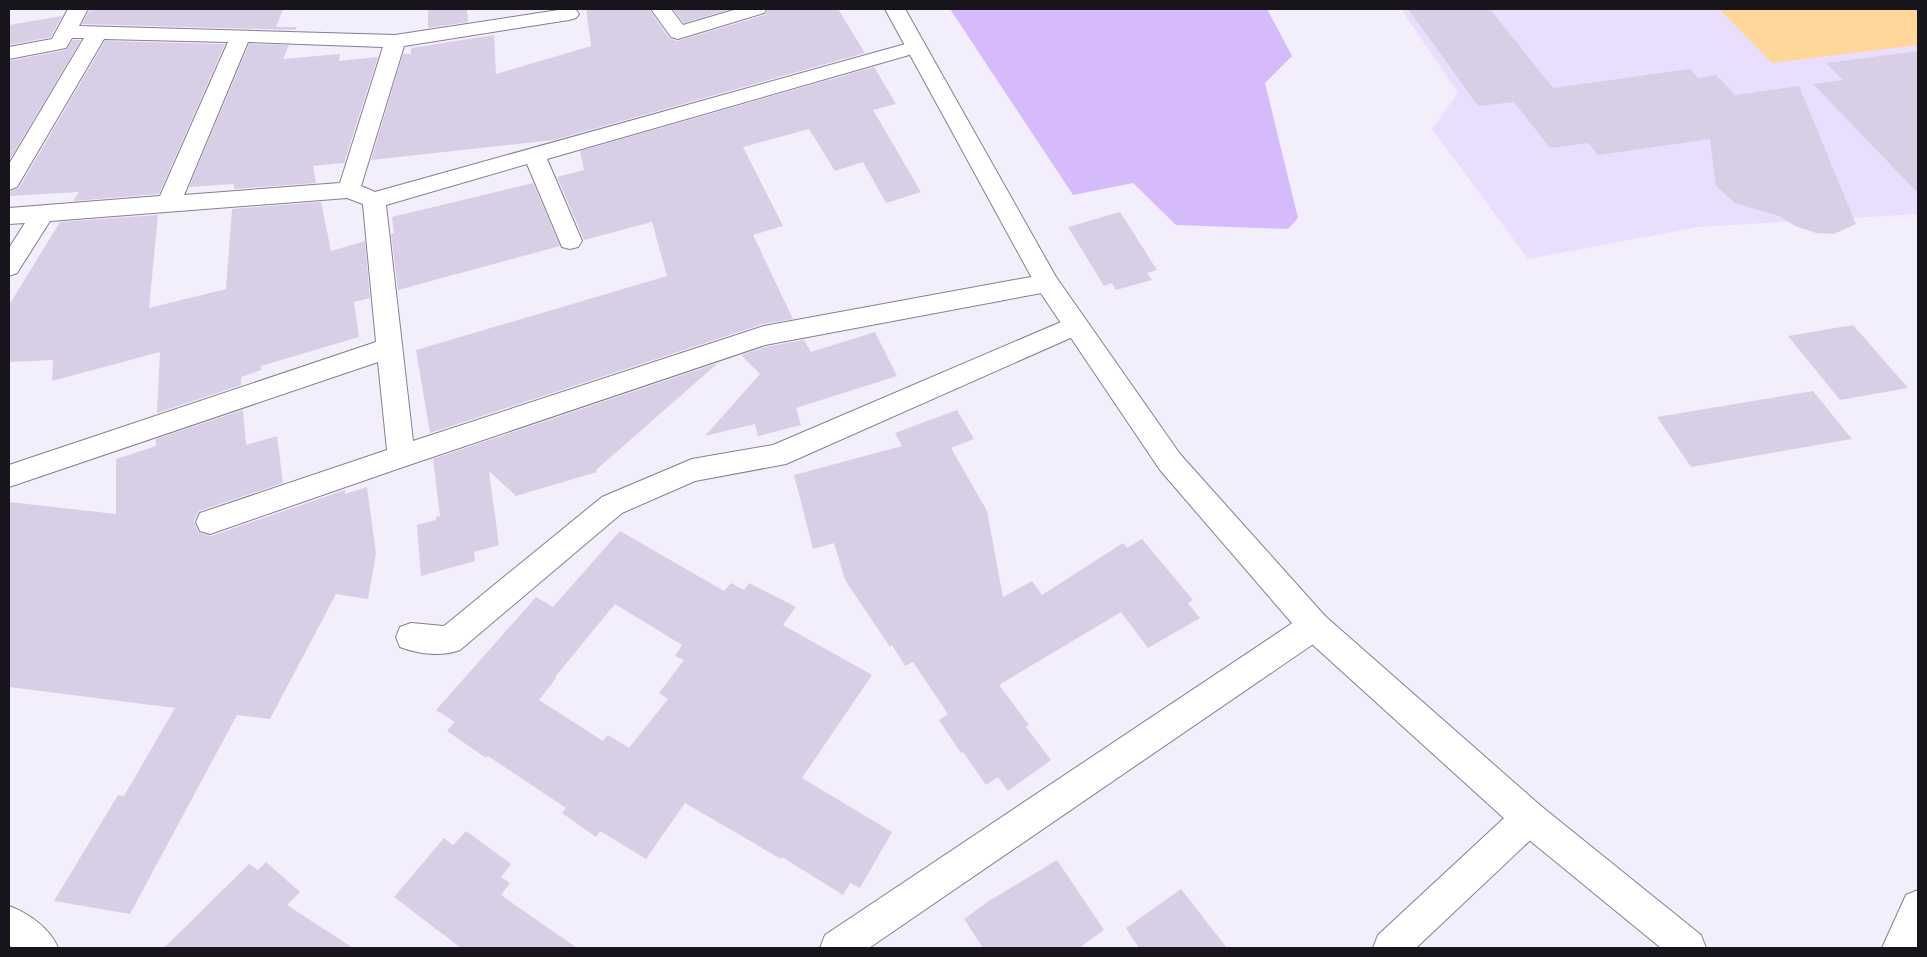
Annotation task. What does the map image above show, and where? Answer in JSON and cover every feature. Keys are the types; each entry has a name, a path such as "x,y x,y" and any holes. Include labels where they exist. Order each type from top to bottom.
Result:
{"street":[{"path":"9,53 59,44 78,9"},
{"path":"661,9 678,33 757,9"},
{"path":"895,9 1047,283 1170,462 1314,626 1529,818 1688,948"},
{"path":"66,32 395,41 568,14"},
{"path":"9,182 97,33"},
{"path":"169,203 241,36"},
{"path":"350,190 395,41"},
{"path":"9,216 350,190 374,200 916,47"},
{"path":"534,155 570,241"},
{"path":"374,200 401,456"},
{"path":"9,267 43,213"},
{"path":"210,522 401,456 764,336 1047,283"},
{"path":"411,637 449,640 612,505 692,470 776,456 1075,325"},
{"path":"9,476 390,348"},
{"path":"838,948 1314,626"},
{"path":"1390,948 1529,818"},
{"path":"1900,948 1918,907"},
{"path":"9,923 40,948"}],"shaded area":[{"path":"950,9 1267,9 1292,56 1265,83 1298,218 1288,229 1176,225 1133,183 1073,195"},
{"path":"1401,9 1918,9 1918,214 1698,227 1528,259 1432,129 1458,93"},
{"path":"1719,9 1918,9 1918,45 1772,63"}],"building":[{"path":"94,9 283,9 276,27 297,27 295,30 82,24 89,11"},
{"path":"428,9 467,9 468,22 428,28"},
{"path":"586,9 649,9 669,38 677,41 765,15 769,9 838,9 865,53 554,140 371,160 403,54 411,54 411,48 494,35 496,74 591,46"},
{"path":"673,9 731,9 684,23"},
{"path":"1408,9 1490,9 1553,88 1690,69 1698,78 1716,75 1735,95 1799,86 1856,224 1834,234 1816,233 1795,226 1779,216 1735,203 1716,186 1710,139 1598,155 1588,143 1550,148 1514,102 1478,106"},
{"path":"62,16 51,37 9,45 9,25"},
{"path":"73,40 81,40 9,161 9,61 66,50"},
{"path":"105,41 225,44 159,194 73,201 79,192 9,196 9,192 19,188"},
{"path":"249,44 289,45 283,59 340,54 339,61 378,57 344,163 313,166 316,183 234,189 234,184 189,187"},
{"path":"1918,51 1918,193 1813,84 1843,80 1826,63"},
{"path":"874,67 896,104 873,110 921,192 886,203 863,162 835,171 809,129 743,147 783,226 753,235 793,319 763,324 430,433 416,350 667,276 652,222 584,240 557,177 584,170 580,151"},
{"path":"533,183 560,246 398,290 391,234 394,233 392,217"},
{"path":"321,202 331,251 365,241 370,298 354,302 359,337 261,366 261,370 241,377 241,385 157,413 160,352 52,381 53,360 9,362 9,305 60,222 158,215 149,308 226,289 232,209"},
{"path":"1120,212 1157,270 1147,273 1152,280 1116,290 1112,283 1104,286 1068,227"},
{"path":"1853,325 1908,388 1840,400 1788,336"},
{"path":"875,332 897,376 796,408 801,425 758,436 755,424 705,436 760,374 741,355 765,347 804,340 811,352"},
{"path":"718,363 596,470 597,472 516,496 489,471 499,545 474,552 475,561 421,576 417,525 436,520 436,517 440,516 433,459"},
{"path":"1813,391 1852,439 1691,467 1657,417"},
{"path":"243,410 246,445 277,436 283,483 199,511 194,521 198,532 211,536 345,490 345,494 367,487 376,554 368,599 336,594 270,719 237,715 130,914 54,901 118,795 124,796 175,708 9,687 9,502 116,514 116,459 156,446 156,439"},
{"path":"957,410 974,439 951,448 987,511 1003,597 1032,581 1042,595 1123,543 1127,548 1142,539 1193,600 1188,603 1200,618 1148,648 1121,612 999,685 1029,725 1026,727 1051,760 1008,791 998,777 986,785 963,752 961,753 939,720 948,714 913,662 905,666 892,645 890,647 845,580 834,543 813,549 794,475 902,446 895,433"},
{"path":"620,531 724,591 731,583 744,590 749,583 796,607 783,625 872,675 802,778 892,832 860,888 850,883 843,895 782,857 781,859 685,803 646,859 600,831 596,837 562,813 566,808 447,731 455,722 436,710 536,597 553,607","holes":["615,604 682,645 675,656 684,660 659,693 668,699 629,748 608,735 603,741 539,700 555,677"]},
{"path":"466,831 511,864 501,877 510,883 501,895 577,948 461,948 394,897 444,838 453,845"},
{"path":"1057,860 1104,930 1079,948 983,948 964,919 989,901"},
{"path":"266,862 300,892 287,905 353,948 164,948 249,864 258,870"},
{"path":"1181,889 1227,948 1139,948 1126,928"}]}
